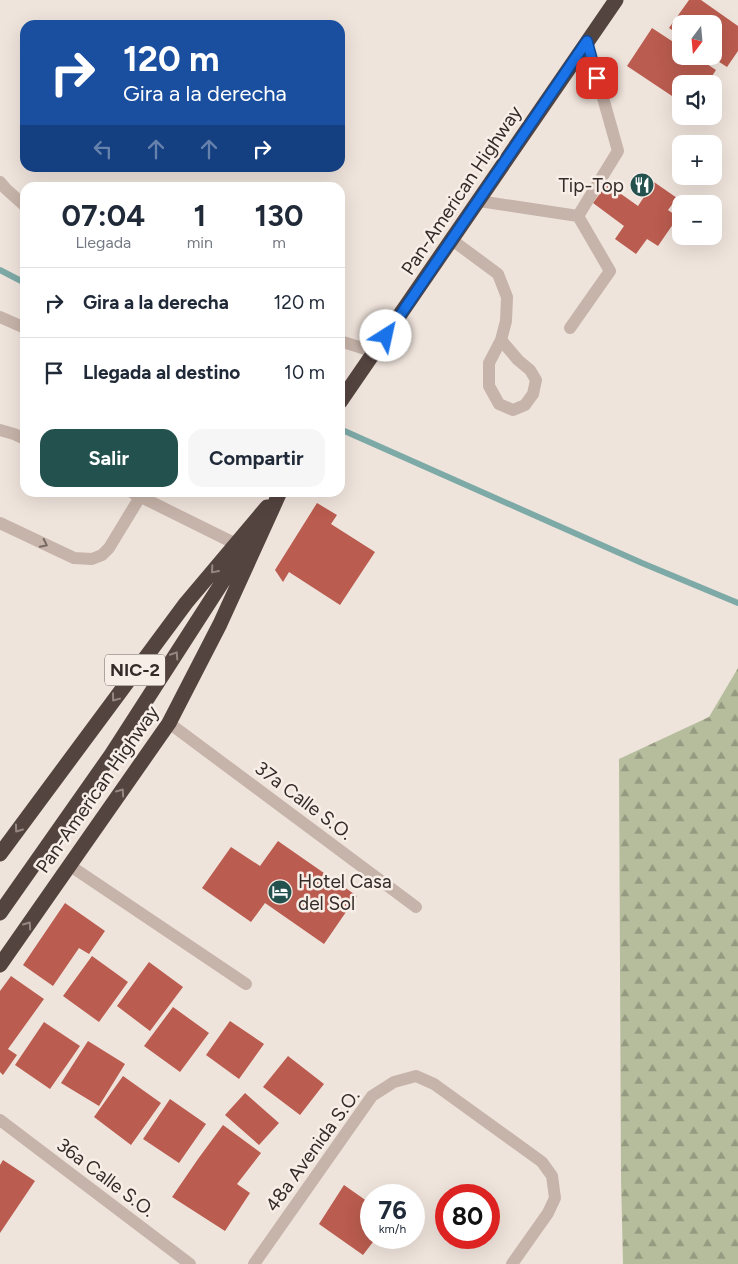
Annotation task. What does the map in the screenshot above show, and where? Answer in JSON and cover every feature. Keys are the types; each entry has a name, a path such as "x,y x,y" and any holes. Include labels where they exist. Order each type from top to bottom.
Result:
{"highway":[{"name":"Pan-American Highway","path":"345,395 616,0"},
{"name":"Pan-American Highway","path":"0,854 186,603 275,497"},
{"name":"Pan-American Highway","path":"0,913 111,755 276,497"},
{"name":"Pan-American Highway","path":"0,965 169,723 220,624 277,497"}],"street":[{"path":"578,216 618,151 587,41"},
{"path":"0,182 20,201"},
{"path":"479,201 578,216"},
{"path":"570,328 610,271 578,216"},
{"path":"452,240 498,274 507,296 506,321 501,340 490,363 489,386 499,404 513,410 525,405 533,394 536,380 530,370 518,360 501,340"},
{"path":"0,317 20,326"},
{"path":"345,343 375,352"},
{"path":"0,430 20,437"},
{"path":"0,523 74,558 92,559 102,555 109,548 136,497"},
{"path":"141,497 236,544"},
{"name":"37a Calle S.O.","path":"169,723 416,907"},
{"path":"69,866 246,984"},
{"name":"48a Avenida S.O.","path":"254,1264 372,1096 394,1082 416,1076 434,1084 542,1162 552,1176 554,1198 548,1213 512,1264"},
{"name":"36a Calle S.O.","path":"0,1120 190,1264"}],"green space":[{"path":"738,668 738,1264 623,1264 619,759 709,717"}],"building":[{"path":"689,0 701,0 738,26 738,51 727,67 722,64 722,15 678,15"},
{"path":"652,28 672,41 672,65 708,65 716,70 713,75 672,75 672,96 627,66"},
{"path":"654,182 673,195 672,205 668,210 672,213 672,226 658,246 647,239 636,254 615,239 624,226 593,203 607,184 638,206"},
{"path":"317,503 337,515 331,524 375,552 340,605 289,572 283,582 275,570"},
{"name":"Hotel Casa del Sol","path":"278,841 357,896 324,944 265,903 251,922 202,888 231,847 260,866"},
{"path":"65,903 105,931 89,954 79,948 53,986 23,965"},
{"path":"92,956 128,982 99,1022 63,996"},
{"path":"149,962 183,987 150,1031 117,1006"},
{"path":"11,976 44,999 8,1049 17,1055 3,1075 0,1072 0,991"},
{"path":"173,1007 209,1033 180,1072 144,1046"},
{"path":"230,1021 264,1044 239,1079 206,1055"},
{"path":"44,1022 80,1046 50,1089 15,1065"},
{"path":"88,1041 125,1064 99,1106 61,1083"},
{"path":"288,1056 324,1084 300,1115 263,1087"},
{"path":"123,1076 161,1103 131,1145 94,1117"},
{"path":"245,1093 279,1123 259,1145 225,1115"},
{"path":"170,1099 206,1124 179,1163 143,1139"},
{"path":"223,1125 261,1153 237,1184 250,1193 225,1231 172,1197"},
{"path":"3,1160 35,1181 0,1233 0,1165"},
{"path":"344,1185 360,1196 360,1249 368,1249 363,1255 319,1224"}],"waterway":[{"path":"0,270 20,280"},
{"path":"345,431 642,563 738,603"}],"place":[{"name":"Tip-Top","path":"642,185"},
{"name":"Hotel Casa del Sol","path":"280,892"}],"route":[{"path":"386,336 587,41 597,78"}]}
